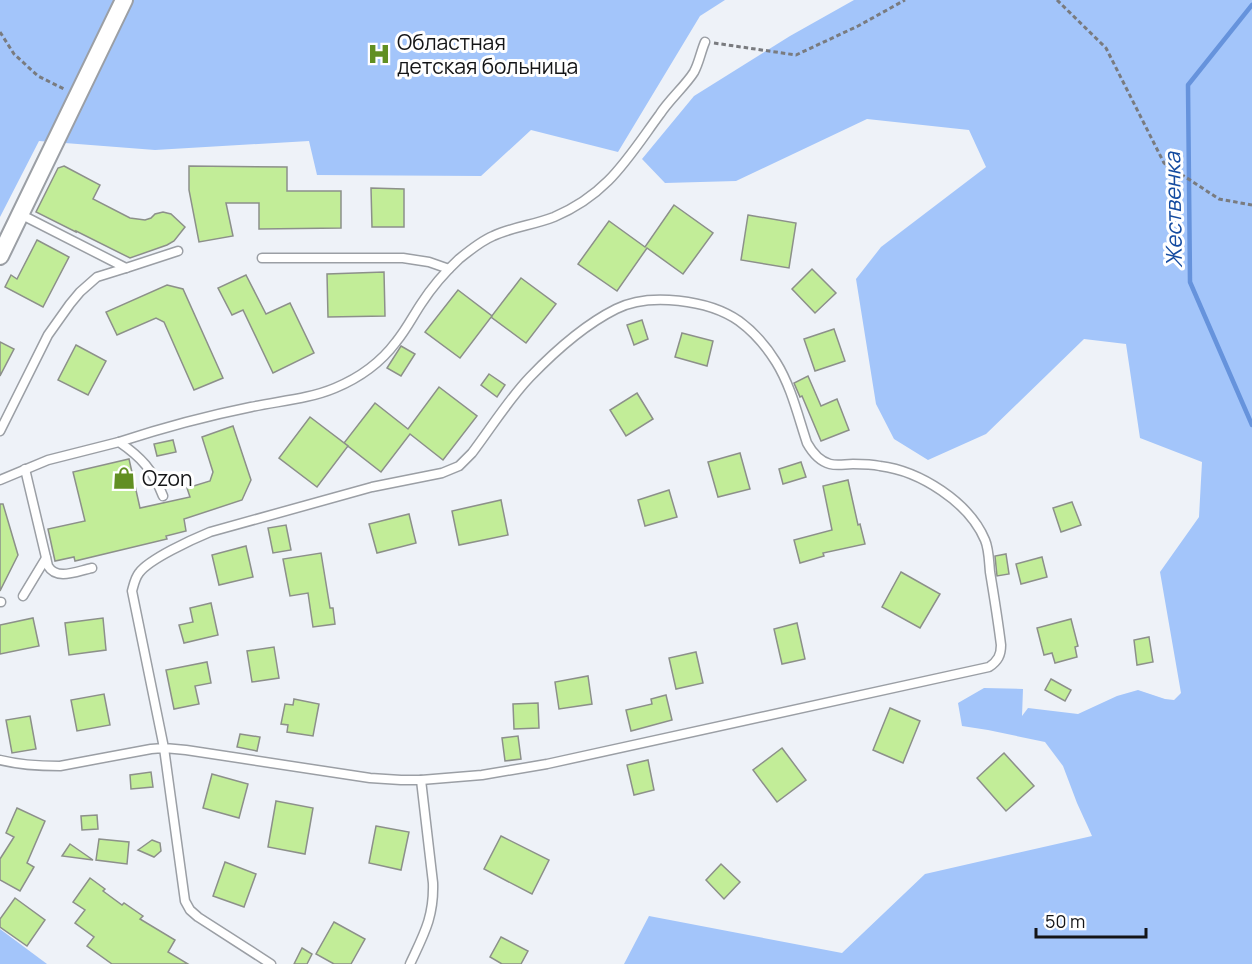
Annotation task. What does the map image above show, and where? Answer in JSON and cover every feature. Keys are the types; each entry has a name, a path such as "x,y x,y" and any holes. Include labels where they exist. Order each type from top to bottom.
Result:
{"street":[{"path":"0,256 124,0"}],"lane":[{"path":"0,480 71,453 119,442 192,420 309,397 357,378 385,355 436,284 471,249 494,235 553,217 601,189 636,149 661,112 694,72 705,42"},
{"path":"20,214 126,268"},
{"path":"0,431 48,335 70,304 97,277 178,251"},
{"path":"262,258 403,258 429,262 449,269"},
{"path":"0,760 25,765 60,766 164,748 370,778 421,780 482,775 514,771 989,667 1001,654 1001,645 986,541 964,510 951,497 923,479 880,466 828,464 818,458 807,443 789,388 776,362 756,335 723,312 690,302 657,300 635,302 617,308 554,354 520,388 472,453 459,466 442,473 372,487 210,532 146,565 138,574 132,591 164,748 185,901 198,917 271,964"},
{"path":"119,442 144,462 158,482 163,496"},
{"path":"25,469 51,571 62,575 92,568"},
{"path":"23,596 46,558"},
{"path":"410,964 430,919 434,898 421,780"}],"path":[{"path":"705,42 796,55 858,26 905,0"},
{"path":"1057,0 1106,48 1164,164 1219,199 1252,205"},
{"path":"0,32 14,54 38,76 78,95"}],"shaded area":[{"path":"0,0 725,0 700,16 618,152 531,130 481,176 317,175 309,141 155,150 39,141 0,217"},
{"path":"854,0 1252,0 1252,964 624,964 649,916 842,953 925,874 1092,836 1063,766 1045,742 962,726 958,703 984,688 1023,689 1022,716 1028,708 1078,714 1117,696 1138,690 1174,700 1181,693 1160,572 1199,517 1202,462 1140,438 1126,344 1084,339 986,434 928,460 894,439 876,404 856,279 881,247 986,167 969,130 867,119 736,181 665,183 642,159 694,96 790,36"},
{"path":"0,929 47,964 0,964"}],"building":[{"path":"64,166 100,185 93,199 130,218 145,220 163,212 171,214 185,227 174,241 167,245 130,258 36,212 58,168"},
{"path":"189,166 287,167 287,191 341,191 341,228 259,229 259,203 226,203 233,236 199,242 189,190"},
{"path":"371,188 404,189 404,227 372,227"},
{"path":"674,205 713,233 683,274 647,248 617,291 578,264 609,221 645,247"},
{"path":"748,215 796,223 789,268 741,260"},
{"path":"37,240 69,257 43,307 5,287 11,275 17,279"},
{"path":"812,269 836,293 815,313 792,289"},
{"path":"384,272 385,316 328,317 327,274"},
{"path":"246,275 266,314 290,303 314,353 273,373 243,310 232,315 218,288"},
{"path":"521,278 556,304 526,343 491,317"},
{"path":"167,285 183,289 223,378 194,390 164,322 156,318 117,335 106,312"},
{"path":"458,290 492,316 460,358 425,332"},
{"path":"642,320 648,339 634,345 627,325"},
{"path":"834,329 845,361 815,371 804,339"},
{"path":"682,333 713,341 707,366 675,357"},
{"path":"0,342 14,349 0,376"},
{"path":"76,345 106,361 88,395 58,380"},
{"path":"401,346 415,354 401,376 387,368"},
{"path":"489,374 505,385 497,397 481,385"},
{"path":"808,376 821,406 837,399 849,430 821,441 794,383"},
{"path":"439,387 477,416 443,460 410,434 381,472 344,443 375,403 408,429"},
{"path":"637,393 653,419 626,436 610,410"},
{"path":"310,417 348,446 317,487 279,458"},
{"path":"233,426 251,480 242,500 184,519 186,531 166,536 167,539 75,561 74,557 55,561 48,529 85,521 73,472 129,459 140,508 190,497 187,488 210,481 213,472 202,437"},
{"path":"173,440 176,452 157,456 154,444"},
{"path":"740,453 750,489 718,497 708,462"},
{"path":"801,462 806,477 783,484 779,469"},
{"path":"848,480 858,525 860,524 865,544 823,553 824,556 800,563 794,540 832,530 823,486"},
{"path":"669,490 677,517 645,526 638,500"},
{"path":"501,500 508,535 459,545 452,511"},
{"path":"1072,502 1081,525 1061,532 1053,508"},
{"path":"0,504 3,504 18,555 0,591"},
{"path":"409,514 416,543 377,553 369,524"},
{"path":"286,525 291,550 273,553 268,528"},
{"path":"246,546 253,577 219,585 212,555"},
{"path":"321,553 330,608 333,608 335,624 313,627 308,593 290,596 283,559"},
{"path":"1006,554 1009,574 997,576 995,556"},
{"path":"1042,557 1047,577 1021,584 1016,564"},
{"path":"901,572 940,594 920,628 882,607"},
{"path":"211,603 218,635 184,643 179,625 193,622 190,608"},
{"path":"33,618 39,646 0,654 0,625"},
{"path":"103,618 106,650 69,655 65,623"},
{"path":"1071,619 1078,646 1075,647 1077,657 1055,663 1052,653 1044,655 1037,628"},
{"path":"797,623 805,659 782,664 774,629"},
{"path":"1149,637 1153,662 1137,665 1134,640"},
{"path":"274,647 279,678 252,682 247,651"},
{"path":"696,652 703,683 676,689 669,658"},
{"path":"207,662 211,683 195,686 199,704 174,709 166,670"},
{"path":"588,676 592,704 559,709 555,682"},
{"path":"1051,679 1071,690 1065,701 1045,690"},
{"path":"104,694 110,725 77,731 71,700"},
{"path":"666,695 672,720 631,731 626,710 652,704 651,699"},
{"path":"294,699 319,704 313,736 287,732 288,725 281,724 285,704 293,705"},
{"path":"538,703 539,728 514,729 513,704"},
{"path":"890,708 920,721 903,763 873,750"},
{"path":"30,716 36,749 12,753 6,720"},
{"path":"240,734 260,737 257,751 237,747"},
{"path":"518,736 521,759 505,761 502,738"},
{"path":"782,748 806,780 777,802 753,770"},
{"path":"1004,753 1034,786 1006,811 977,778"},
{"path":"648,760 654,790 634,795 627,765"},
{"path":"151,772 153,787 131,789 130,775"},
{"path":"212,774 248,784 239,818 203,808"},
{"path":"276,801 313,808 305,854 268,847"},
{"path":"17,808 45,821 27,863 34,867 20,891 0,880 0,859 14,837 6,833"},
{"path":"97,815 98,829 82,830 81,816"},
{"path":"376,826 409,832 401,870 369,863"},
{"path":"501,836 549,860 532,894 484,869"},
{"path":"99,839 129,842 127,864 96,860"},
{"path":"152,840 160,843 161,851 154,857 138,850"},
{"path":"70,844 93,860 62,856"},
{"path":"225,862 256,874 244,907 213,896"},
{"path":"721,864 740,882 724,899 706,880"},
{"path":"90,878 122,905 124,903 143,916 140,919 175,940 168,952 188,964 112,964 87,946 94,937 75,923 85,910 73,902"},
{"path":"15,898 45,920 27,946 0,927 0,919"},
{"path":"334,922 365,939 351,964 334,964 316,954"},
{"path":"501,937 528,951 521,964 502,964 490,957"},
{"path":"302,948 312,954 307,964 294,964"}],"waterway":[{"name":"Жественка","path":"1252,5 1188,85 1190,282 1252,425"}],"place":[{"name":"Областная детская больница","path":"379,54"},
{"name":"Ozon","path":"124,478"}]}
